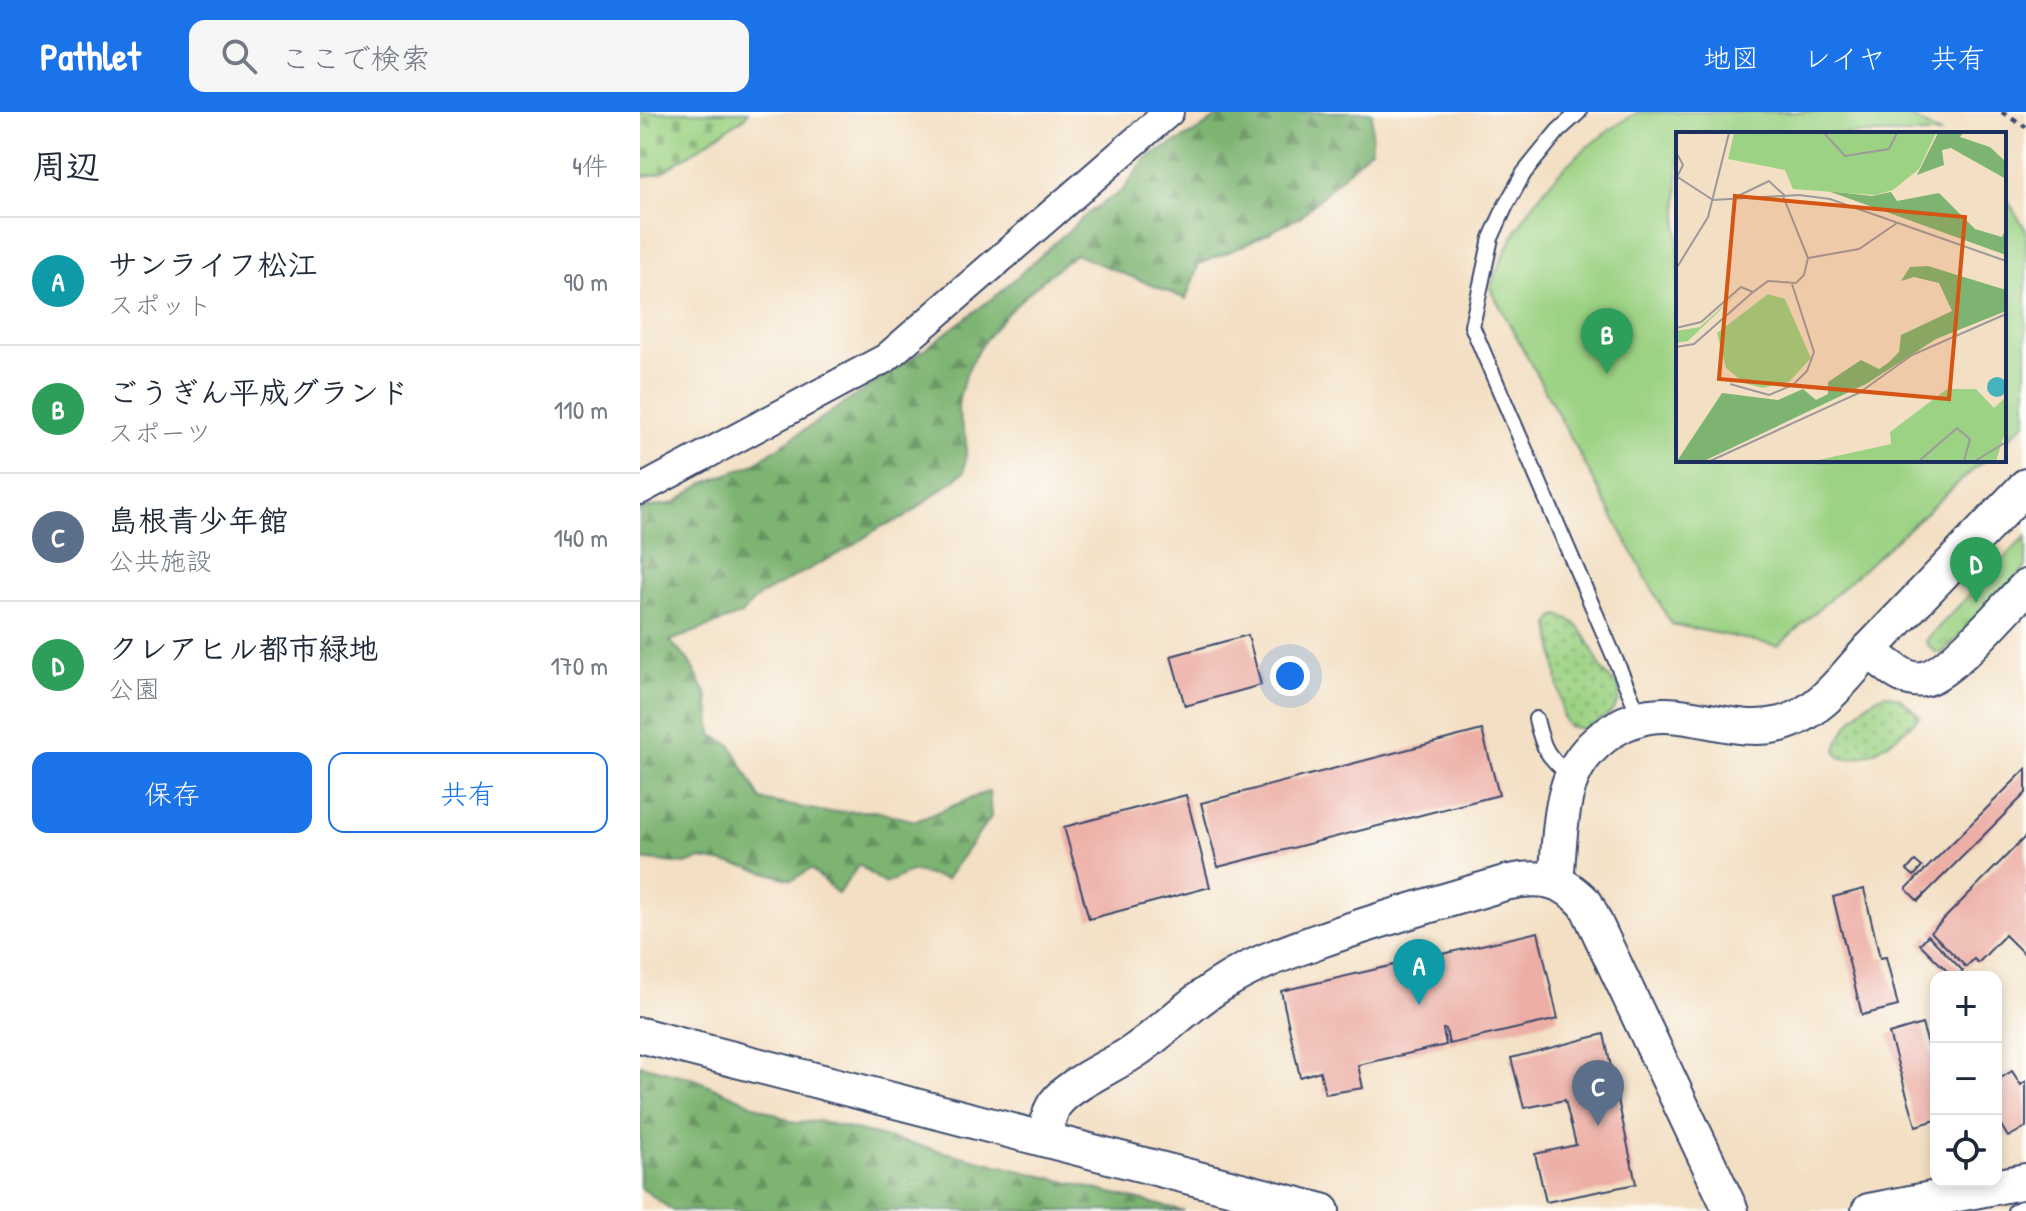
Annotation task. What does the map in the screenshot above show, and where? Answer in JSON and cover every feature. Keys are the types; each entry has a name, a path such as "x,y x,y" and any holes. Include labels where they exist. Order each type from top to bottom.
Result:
{"street":[{"path":"640,490 886,358 1169,112"},
{"path":"1556,882 1566,794 1571,776 1604,736 1620,725 1640,718 1667,715 1751,728 1784,723 1824,699 2026,486"},
{"path":"1869,650 1902,675 1921,680 1943,671 2026,587"},
{"path":"1044,1139 1053,1108 1061,1097 1152,1039 1221,983 1255,965 1342,933 1505,883 1530,879 1567,886 1586,904 1731,1211"},
{"path":"640,1035 1322,1211"},
{"path":"1869,1211 2021,1200"}],"lane":[{"path":"1579,112 1558,131 1524,173 1506,205 1488,249 1472,326 1640,718"},
{"path":"1536,719 1544,749 1552,761 1571,776"}],"path":[{"path":"2002,112 2026,127"}],"green space":[{"path":"640,112 748,112 661,173 640,177"},
{"path":"1224,112 1372,112 1372,148 1300,217 1199,264 1186,299 1075,254 1019,302 986,339 973,359 963,382 958,406 966,441 964,472 904,518 880,527 851,547 760,595 740,615 670,641 689,661 708,697 712,735 731,745 761,800 826,812 875,811 916,821 989,791 991,817 946,879 911,871 885,884 859,865 838,894 811,869 792,880 748,867 701,859 685,864 640,859 640,509 675,503 702,484 752,465 918,354 999,293 1087,214 1123,190 1146,158 1196,132"},
{"path":"1638,112 1902,112 1937,132 1676,132 1676,462 1982,462 1778,646 1671,624 1490,288 1502,259 1531,208 1566,165"},
{"path":"2006,198 2026,230 2026,422 2006,440"},
{"path":"2026,536 2026,567 1943,652 1936,653 1926,640"},
{"path":"1558,615 1580,629 1602,669 1619,689 1614,709 1603,719 1583,729 1568,726 1563,718 1550,624"},
{"path":"1886,694 1900,698 1920,716 1894,739 1874,751 1863,756 1841,758 1836,750 1848,725 1870,702"},
{"path":"640,1065 695,1079 795,1123 819,1121 1184,1211 673,1211 640,1187"}],"building":[{"path":"1248,635 1261,685 1185,706 1171,656"},
{"path":"1482,730 1499,795 1218,867 1201,803"},
{"path":"2026,769 2026,793 1918,901 1906,889"},
{"path":"1186,795 1210,887 1089,919 1064,827"},
{"path":"2026,836 2026,951 2023,953 2005,935 1978,963 1974,959 1966,967 1931,932"},
{"path":"1915,861 1922,867 1914,876 1907,870"},
{"path":"1864,889 1880,958 1886,957 1898,1006 1862,1015 1833,897"},
{"path":"1538,932 1558,1019 1449,1044 1446,1029 1443,1029 1446,1045 1358,1065 1363,1088 1325,1094 1320,1071 1300,1077 1281,991"},
{"path":"1928,935 1963,971 1947,971 1920,944"},
{"path":"1922,1024 1930,1051 1930,1122 1916,1126 1889,1034"},
{"path":"1604,1034 1636,1184 1546,1202 1535,1154 1576,1145 1565,1100 1524,1108 1511,1058"},
{"path":"2012,1071 2021,1085 2026,1081 2026,1127 2008,1137 2002,1127 2002,1077"}],"place":[{"name":"ごうぎん平成グランド","path":"1607,374"},
{"name":"クレアヒル都市緑地","path":"1976,603"},
{"name":"サンライフ松江","path":"1419,1005"},
{"name":"島根青少年館","path":"1598,1126"}]}
